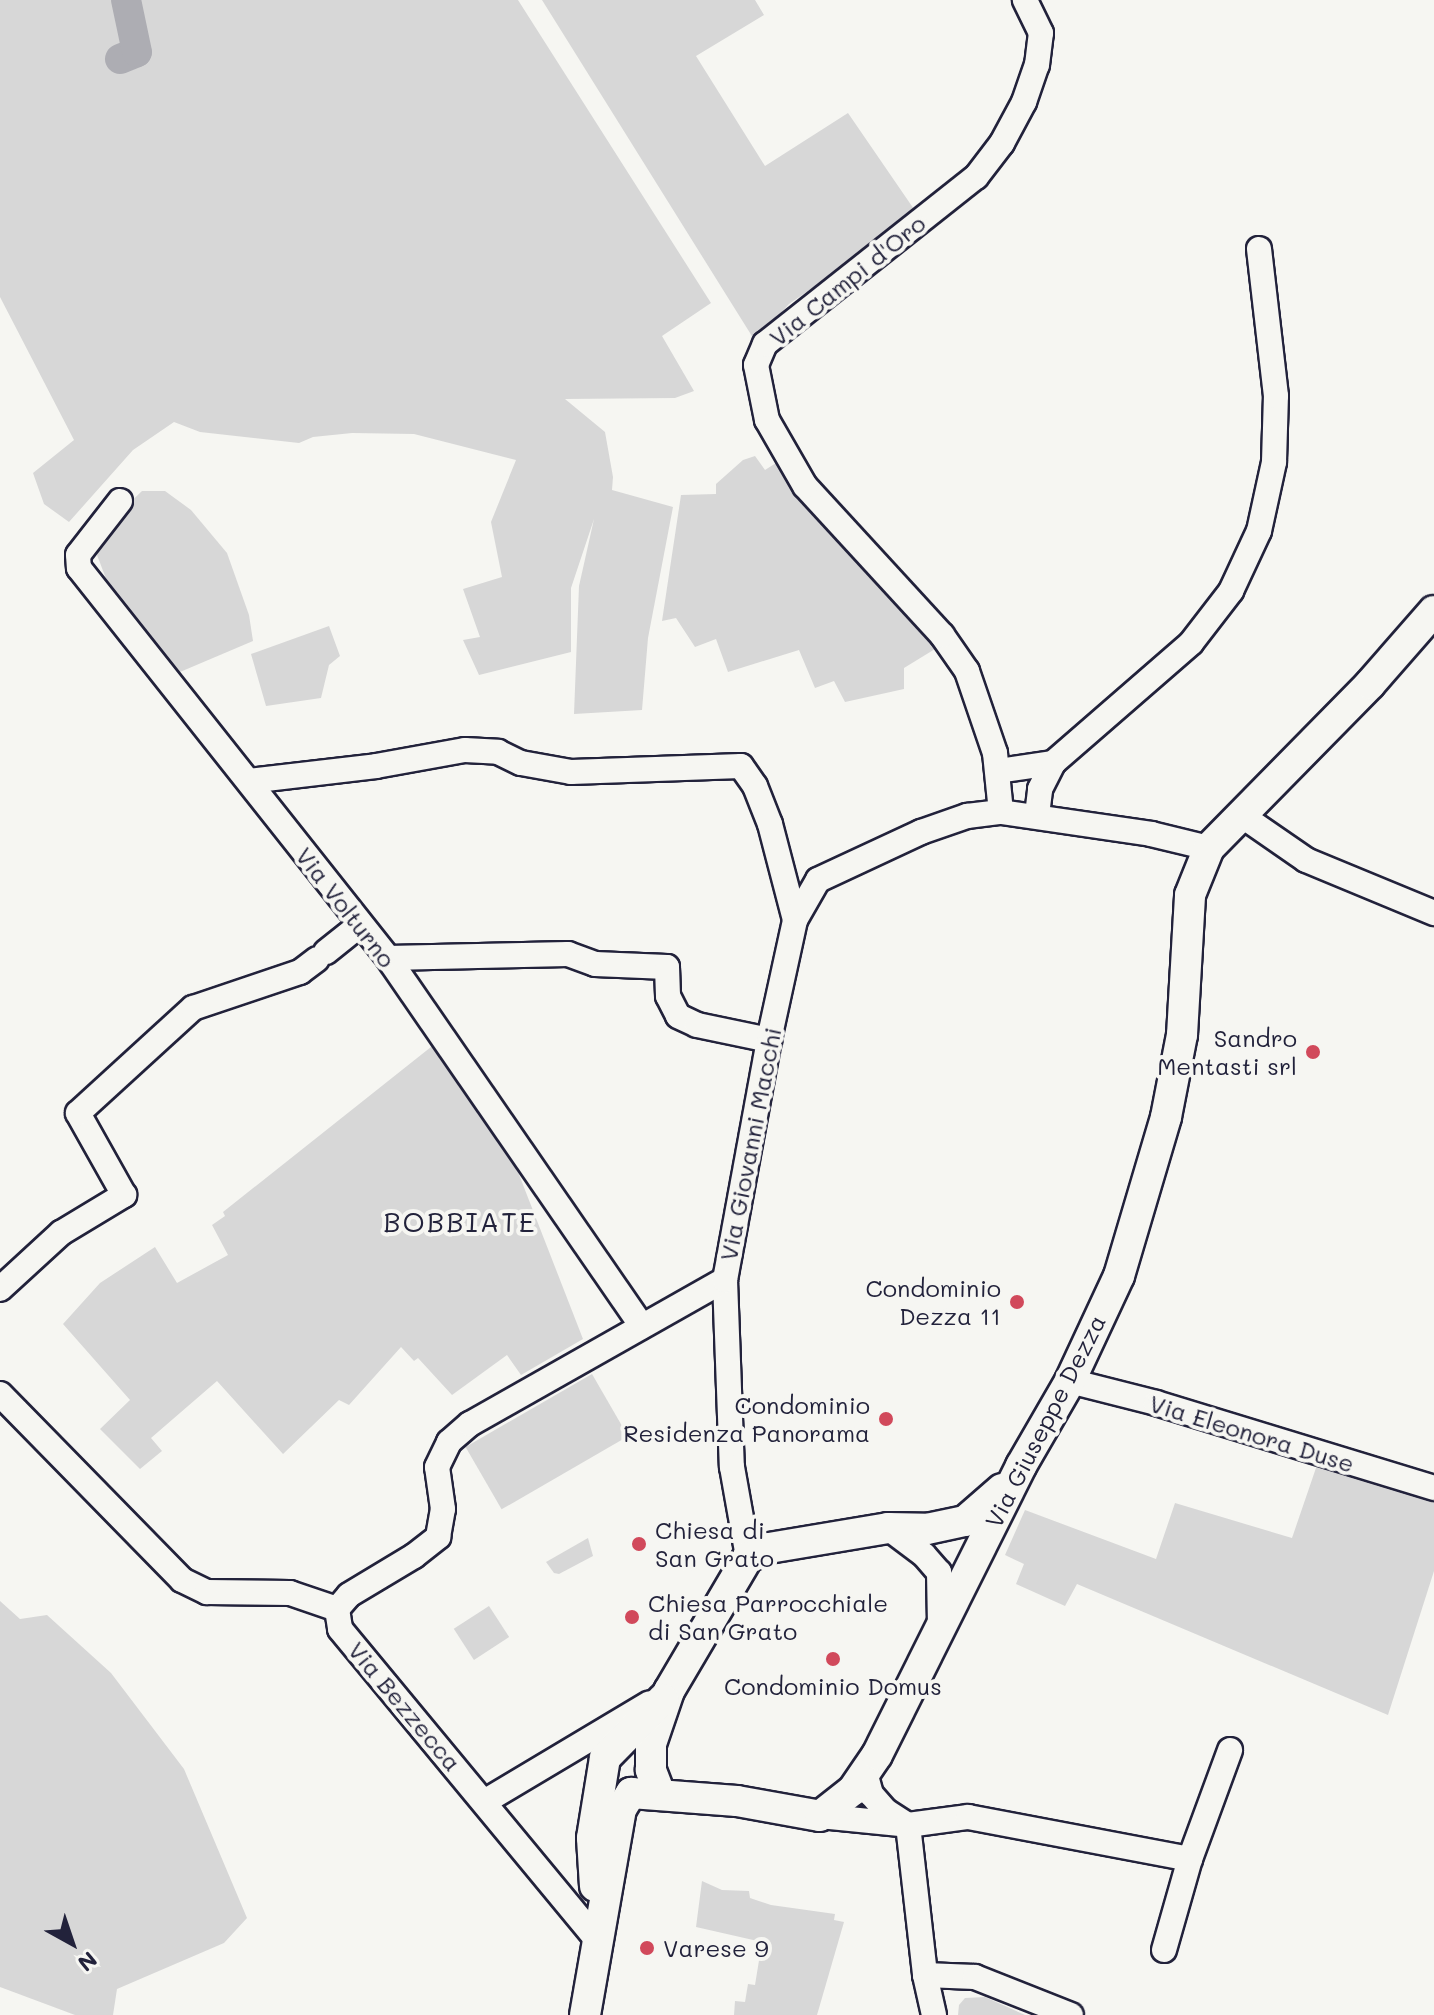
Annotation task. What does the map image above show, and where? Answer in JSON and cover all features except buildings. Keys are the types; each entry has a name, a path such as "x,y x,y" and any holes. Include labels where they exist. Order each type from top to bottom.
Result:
{"street":[{"name":"Via Campi d'Oro","path":"1001,812 995,753 967,671 942,635 805,486 767,420 756,365 765,344 976,177 1002,143 1024,102 1037,65 1041,33 1025,0"},
{"path":"1037,815 1040,789 1053,763 1191,643 1231,591 1259,531 1274,462 1276,396 1259,249"},
{"name":"Via Volturno","path":"120,501 78,555 79,568 388,958 642,1326"},
{"path":"1434,611 1360,694 1241,815 1306,860 1434,913"},
{"path":"249,781 376,766 465,750 498,752 521,763 571,772 741,766 755,786 770,824 795,920"},
{"path":"998,771 1053,763"},
{"name":"Via Giovanni Macchi","path":"337,1609 349,1595 414,1556 438,1537 443,1509 437,1467 449,1442 470,1424 725,1280 769,1040 795,920 818,880 921,832 967,816 1001,812 1151,834 1209,848"},
{"name":"Via Giuseppe Dezza","path":"820,1816 853,1790 877,1755 940,1623 1021,1466 1070,1381 1119,1276 1166,1117 1182,1035 1190,895 1209,848 1241,815"},
{"path":"0,1289 61,1233 124,1195 78,1113 193,1008 300,972 360,925"},
{"path":"388,958 568,954 595,964 667,967 668,996 678,1016 697,1025 769,1040"},
{"path":"725,1280 732,1467 748,1557"},
{"name":"Via Eleonora Duse","path":"1070,1381 1156,1403 1434,1488"},
{"path":"0,1394 182,1580 207,1592 290,1593 337,1609"},
{"path":"646,1793 651,1770 651,1744 669,1691 748,1557 769,1548 888,1528 927,1529 965,1521 994,1498 1021,1466"},
{"path":"888,1528 924,1555 939,1572 940,1623"},
{"name":"Via Bezzecca","path":"337,1609 340,1629 597,1940"},
{"path":"484,1802 669,1691"},
{"path":"597,1940 592,1838 605,1758 669,1691"},
{"path":"1164,1950 1190,1859 1230,1750"},
{"path":"865,1772 871,1794 886,1811 908,1825"},
{"path":"585,2015 621,1809 646,1793 737,1801 820,1816 908,1825 968,1817 1190,1859"},
{"path":"908,1825 925,1975 934,2015"},
{"path":"925,1975 975,1977 1071,2015"}],"shaded area":[{"path":"0,0 518,0 711,303 662,336 694,391 675,398 565,399 605,432 613,477 612,490 673,507 648,638 642,710 574,714 579,586 594,519 571,588 571,652 479,675 463,640 480,637 463,589 502,577 491,522 516,460 414,434 352,433 313,437 299,443 200,432 174,422 133,450 69,522 44,504 33,473 74,440 0,297"},
{"path":"542,0 755,0 764,15 696,56 765,166 848,113 918,215 789,304 755,341"},
{"path":"755,456 765,470 776,463 825,527 936,643 935,649 904,668 904,689 845,702 834,681 815,688 799,650 728,672 716,639 695,647 676,618 662,621 681,495 716,494 716,484 743,460"},
{"path":"142,491 165,491 191,510 227,553 249,615 253,641 180,672 113,597 97,555 112,520"},
{"path":"329,626 340,656 329,665 321,698 266,706 251,654"},
{"path":"436,1043 506,1141 583,1339 521,1375 507,1355 452,1395 418,1358 414,1361 401,1347 349,1405 339,1400 283,1454 217,1381 151,1438 162,1451 140,1469 100,1429 130,1400 63,1324 100,1283 155,1247 177,1283 228,1255 212,1225 225,1216 223,1212"},
{"path":"592,1374 628,1436 502,1509 466,1447"},
{"path":"1317,1465 1434,1503 1434,1571 1388,1715 1077,1584 1065,1606 1016,1584 1024,1564 1005,1555 1025,1510 1156,1559 1175,1503 1292,1538"},
{"path":"588,1538 593,1556 559,1574 554,1573 546,1562"},
{"path":"0,1601 20,1619 47,1615 111,1673 184,1769 247,1918 224,1943 117,1989 113,2015 75,2015 0,1987"},
{"path":"489,1606 509,1637 474,1660 454,1629"},
{"path":"702,1881 722,1890 749,1891 750,1898 771,1905 835,1914 834,1920 844,1922 817,2015 734,2015 735,2001 745,2002 748,1984 755,1985 762,1942 696,1927"},
{"path":"985,1997 1025,2015 958,2015 959,2005 965,1998"}],"waterway":[{"path":"120,59 137,52 126,0"}],"place":[{"name":"Sandro Mentasti srl","path":"1313,1052"},
{"name":"Condominio Dezza 11","path":"1017,1302"},
{"name":"Condominio Residenza Panorama","path":"886,1419"},
{"name":"Chiesa di San Grato","path":"639,1544"},
{"name":"Chiesa Parrocchiale di San Grato","path":"632,1617"},
{"name":"Condominio Domus","path":"833,1659"},
{"name":"Varese 9","path":"647,1948"}],"district":[{"name":"BOBBIATE","path":"460,1221"}]}
